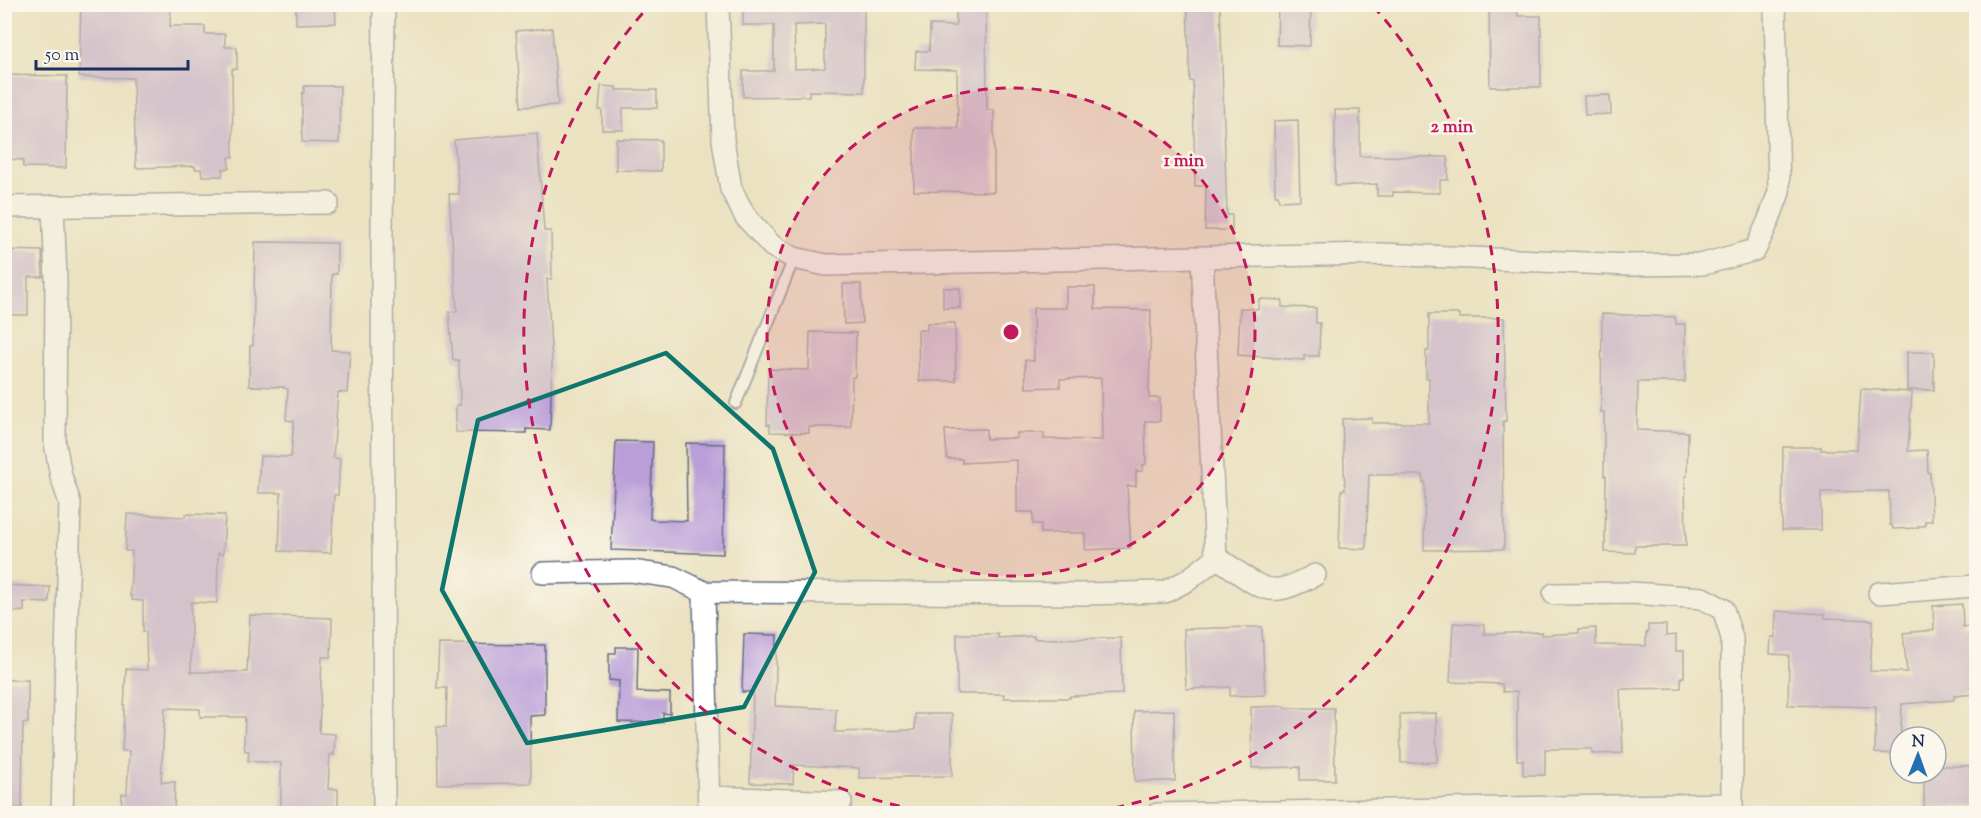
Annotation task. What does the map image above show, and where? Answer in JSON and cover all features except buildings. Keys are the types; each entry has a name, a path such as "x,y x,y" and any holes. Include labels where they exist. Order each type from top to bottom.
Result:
{"street":[{"path":"384,4 382,230 384,813"},
{"path":"718,4 723,140 731,189 745,216 772,246 794,258 826,265 1382,254 1629,265 1704,264 1755,250 1779,192 1775,4"},
{"path":"4,207 328,203"},
{"path":"53,206 56,278 56,443 61,476 70,503 62,813"},
{"path":"1202,257 1216,558"},
{"path":"1216,558 1262,587 1271,589 1279,589 1315,575"},
{"path":"543,573 631,571 673,577 704,592 1084,594 1165,592 1188,580 1216,558"},
{"path":"1879,593 1977,586"},
{"path":"704,592 709,805 841,802"},
{"path":"1157,813 1731,809 1732,638 1722,609 1701,597 1632,593 1554,594"}],"lane":[{"path":"736,402 794,258"}],"highlighted area":[{"path":"666,353 773,449 815,572 744,707 527,743 442,590 478,420"}]}
